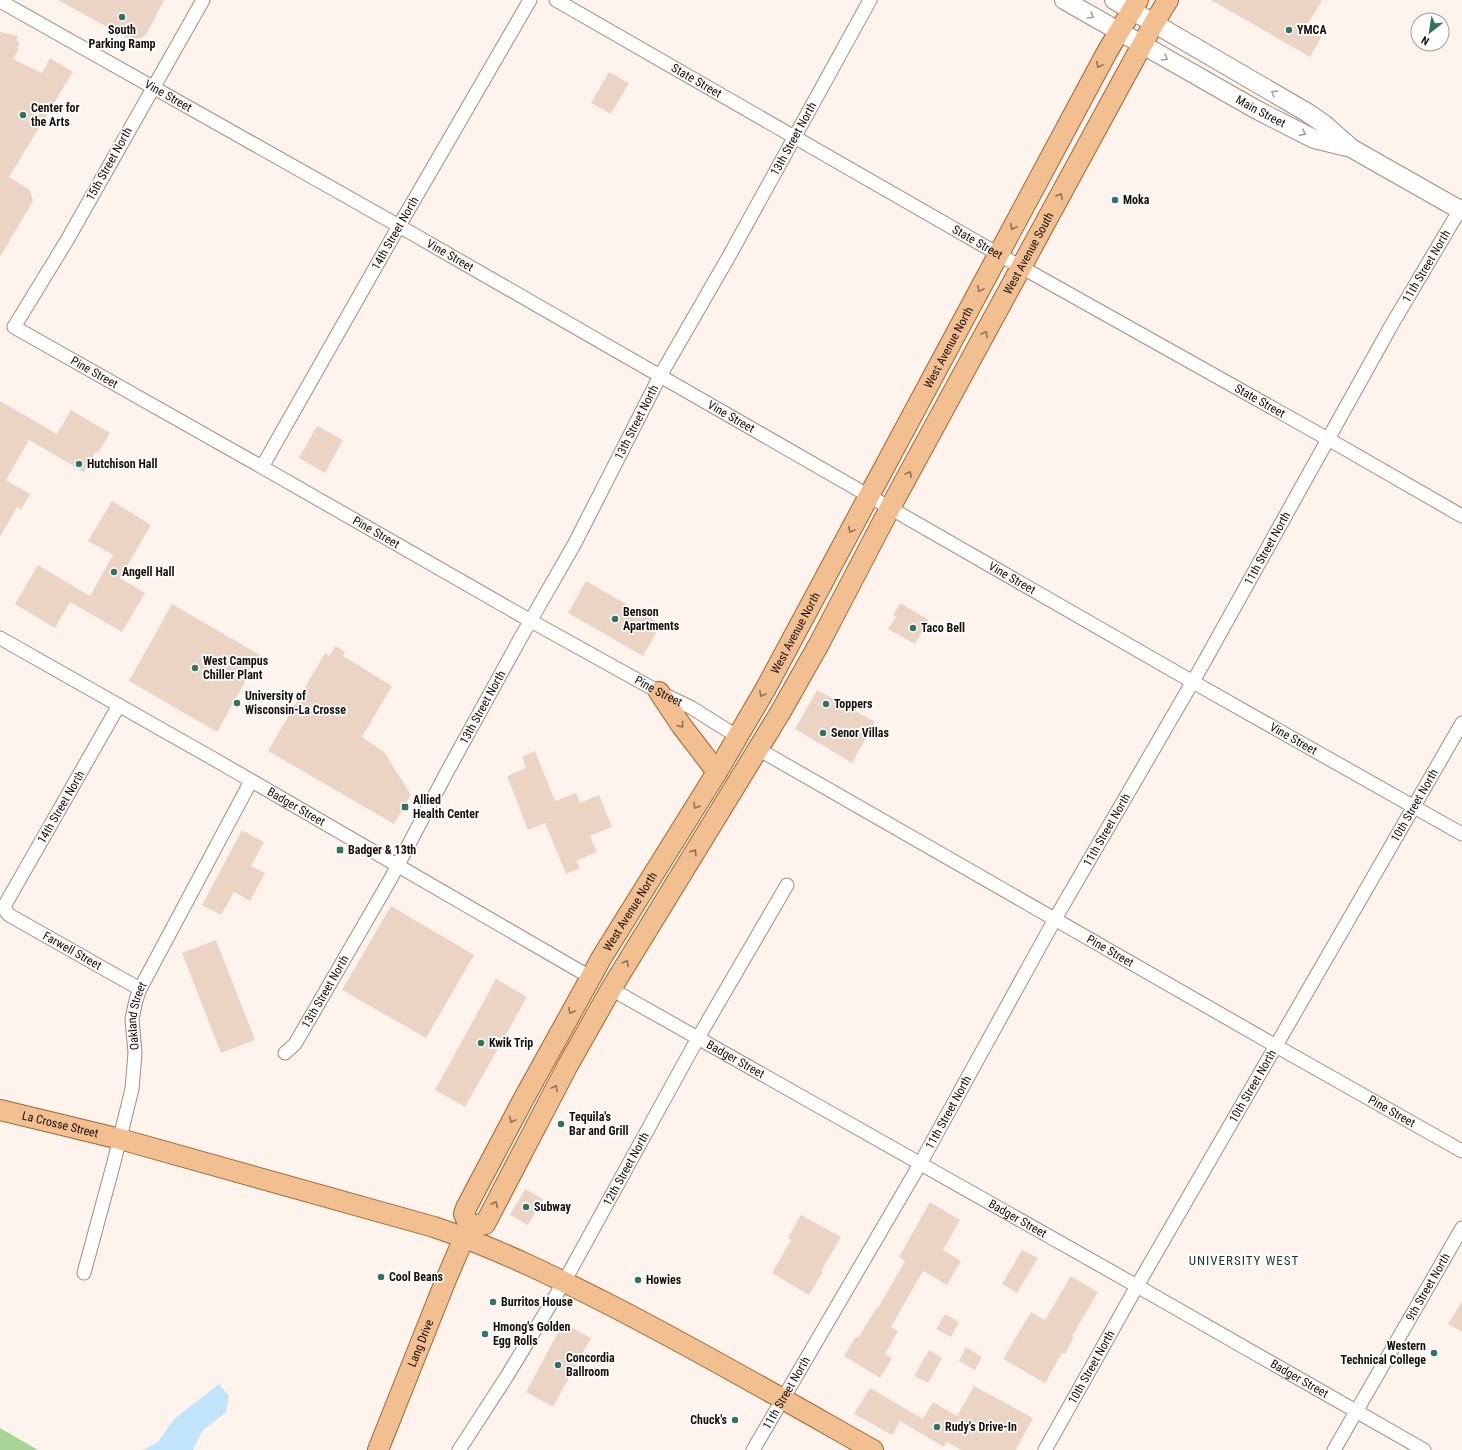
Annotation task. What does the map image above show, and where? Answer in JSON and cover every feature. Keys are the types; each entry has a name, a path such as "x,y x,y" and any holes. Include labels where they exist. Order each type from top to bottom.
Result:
{"main road":[{"name":"West Avenue South","path":"890,508 1154,23 1168,0"},
{"path":"1119,32 1135,5"},
{"name":"West Avenue North","path":"890,508 819,644 758,750 611,989 564,1072 485,1224 467,1232 464,1214 466,1208 523,1100 590,977 738,737 821,587 998,254 1119,32"},
{"path":"659,692 681,725 717,772"},
{"name":"La Crosse Street","path":"0,1110 120,1139 434,1227 467,1232 496,1250 564,1282 673,1338 782,1399"},
{"name":"Lang Drive","path":"378,1450 445,1282 467,1232"},
{"path":"782,1399 873,1450"}],"street":[{"name":"15th Street North","path":"14,327 66,242 203,0"},
{"name":"14th Street North","path":"262,467 530,0"},
{"name":"State Street","path":"556,0 1021,268 1328,439 1462,516"},
{"name":"13th Street North","path":"285,1053 295,1044 397,865 589,517 660,376 732,251 870,0"},
{"name":"Main Street","path":"1064,0 1257,110 1314,138 1351,148 1461,209"},
{"path":"1114,0 1135,5 1154,23 1308,113 1324,124 1351,148"},
{"name":"Vine Street","path":"0,1 399,226 1193,682 1462,834"},
{"name":"11th Street North","path":"753,1450 920,1164 1055,919 1193,682 1391,326 1461,209"},
{"name":"Pine Street","path":"14,327 262,467 531,622 659,692 692,708 738,737"},
{"name":"Badger Street","path":"0,638 590,977"},
{"name":"14th Street North","path":"5,910 6,903 119,705"},
{"name":"10th Street North","path":"1045,1450 1137,1286 1462,723"},
{"name":"Pine Street","path":"758,750 1462,1151"},
{"name":"Oakland Street","path":"84,1273 128,1106 134,1074 135,1053 132,1019 136,1000 140,989 251,781"},
{"name":"12th Street North","path":"459,1450 507,1376 564,1282 698,1038 787,885"},
{"name":"Farwell Street","path":"5,910 8,914 140,989"},
{"name":"Badger Street","path":"611,989 1424,1450"},
{"name":"9th Street North","path":"1334,1450 1462,1228"}],"green space":[{"path":"0,1428 38,1450 0,1450"}],"water":[{"path":"219,1384 229,1396 226,1412 202,1431 193,1450 143,1450 158,1442 174,1419"}],"building":[{"name":"South Parking Ramp","path":"58,0 164,0 146,35 134,40 127,38"},
{"name":"YMCA","path":"1211,0 1322,0 1307,25 1323,34 1310,57"},
{"name":"Center for the Arts","path":"0,32 18,36 16,40 20,43 17,48 19,49 13,59 42,73 50,58 73,72 9,177 30,190 33,201 0,257"},
{"path":"609,72 629,83 611,114 591,103"},
{"name":"Hutchison Hall","path":"0,401 57,434 71,410 110,433 98,453 96,451 84,472 29,440 6,480 30,494 21,510 17,507 0,537"},
{"path":"317,426 343,440 325,473 299,458"},
{"name":"Angell Hall","path":"112,501 151,525 120,578 145,593 122,632 70,602 55,628 15,604 38,565 90,596 113,555 88,541"},
{"name":"Benson Apartments","path":"586,581 661,624 643,656 568,613"},
{"path":"900,603 929,620 915,644 888,629 896,617 893,615"},
{"name":"West Campus Chiller Plant","path":"172,604 260,655 217,732 129,681"},
{"path":"335,646 345,652 343,656 392,686 362,737 384,752 411,795 394,824 268,751 325,653 329,656"},
{"path":"817,690 875,722 852,763 795,729"},
{"path":"535,751 555,801 576,793 580,803 599,795 612,827 590,836 597,852 576,861 580,868 566,874 545,823 528,830 507,776 526,768 522,757"},
{"path":"242,830 264,842 251,866 265,873 250,901 234,892 221,915 202,905"},
{"path":"391,906 474,955 426,1038 342,990"},
{"path":"216,940 255,1040 221,1053 182,953"},
{"name":"Kwik Trip","path":"496,979 527,997 465,1107 435,1090"},
{"name":"Subway","path":"525,1189 543,1199 528,1225 510,1215"},
{"path":"930,1202 960,1220 943,1250 961,1261 947,1285 923,1271 891,1327 898,1331 885,1354 892,1358 880,1378 844,1356 856,1337 858,1338 877,1307 878,1308 905,1261 899,1257"},
{"path":"801,1215 841,1237 809,1295 772,1273 791,1240 788,1238"},
{"path":"1022,1250 1038,1258 1017,1293 1002,1284"},
{"path":"1071,1276 1098,1292 1072,1336 1074,1337 1065,1354 1062,1353 1045,1383 1003,1359 1031,1312 1045,1320"},
{"path":"1462,1301 1462,1332 1448,1324"},
{"path":"945,1314 959,1322 951,1337 936,1329"},
{"name":"Concordia Ballroom","path":"563,1323 591,1338 553,1407 526,1392"},
{"path":"966,1347 982,1357 975,1370 959,1361"},
{"path":"929,1350 942,1358 928,1383 914,1376"},
{"path":"974,1386 1033,1418 1016,1450 961,1450 947,1442 944,1447 900,1421 892,1435 854,1414 870,1388 923,1419 933,1402 957,1416"}],"place":[{"name":"South Parking Ramp","path":"122,17"},
{"name":"YMCA","path":"1289,30"},
{"name":"Center for the Arts","path":"23,115"},
{"name":"Moka","path":"1115,200"},
{"name":"Hutchison Hall","path":"79,464"},
{"name":"Angell Hall","path":"114,572"},
{"name":"Benson Apartments","path":"615,619"},
{"name":"Taco Bell","path":"913,628"},
{"name":"West Campus Chiller Plant","path":"195,668"},
{"name":"University of Wisconsin-La Crosse","path":"237,703"},
{"name":"Toppers","path":"826,704"},
{"name":"Senor Villas","path":"823,733"},
{"name":"Allied Health Center","path":"405,807"},
{"name":"Badger & 13th","path":"340,850"},
{"name":"Kwik Trip","path":"481,1043"},
{"name":"Tequila's Bar and Grill","path":"561,1124"},
{"name":"Subway","path":"526,1207"},
{"name":"Cool Beans","path":"381,1277"},
{"name":"Howies","path":"638,1280"},
{"name":"Burritos House","path":"493,1302"},
{"name":"Hmong's Golden Egg Rolls","path":"485,1334"},
{"name":"Western Technical College","path":"1434,1353"},
{"name":"Concordia Ballroom","path":"558,1365"},
{"name":"Chuck's","path":"735,1420"},
{"name":"Rudy's Drive-In","path":"937,1427"}],"district":[{"name":"UNIVERSITY WEST","path":"1244,1260"}]}
